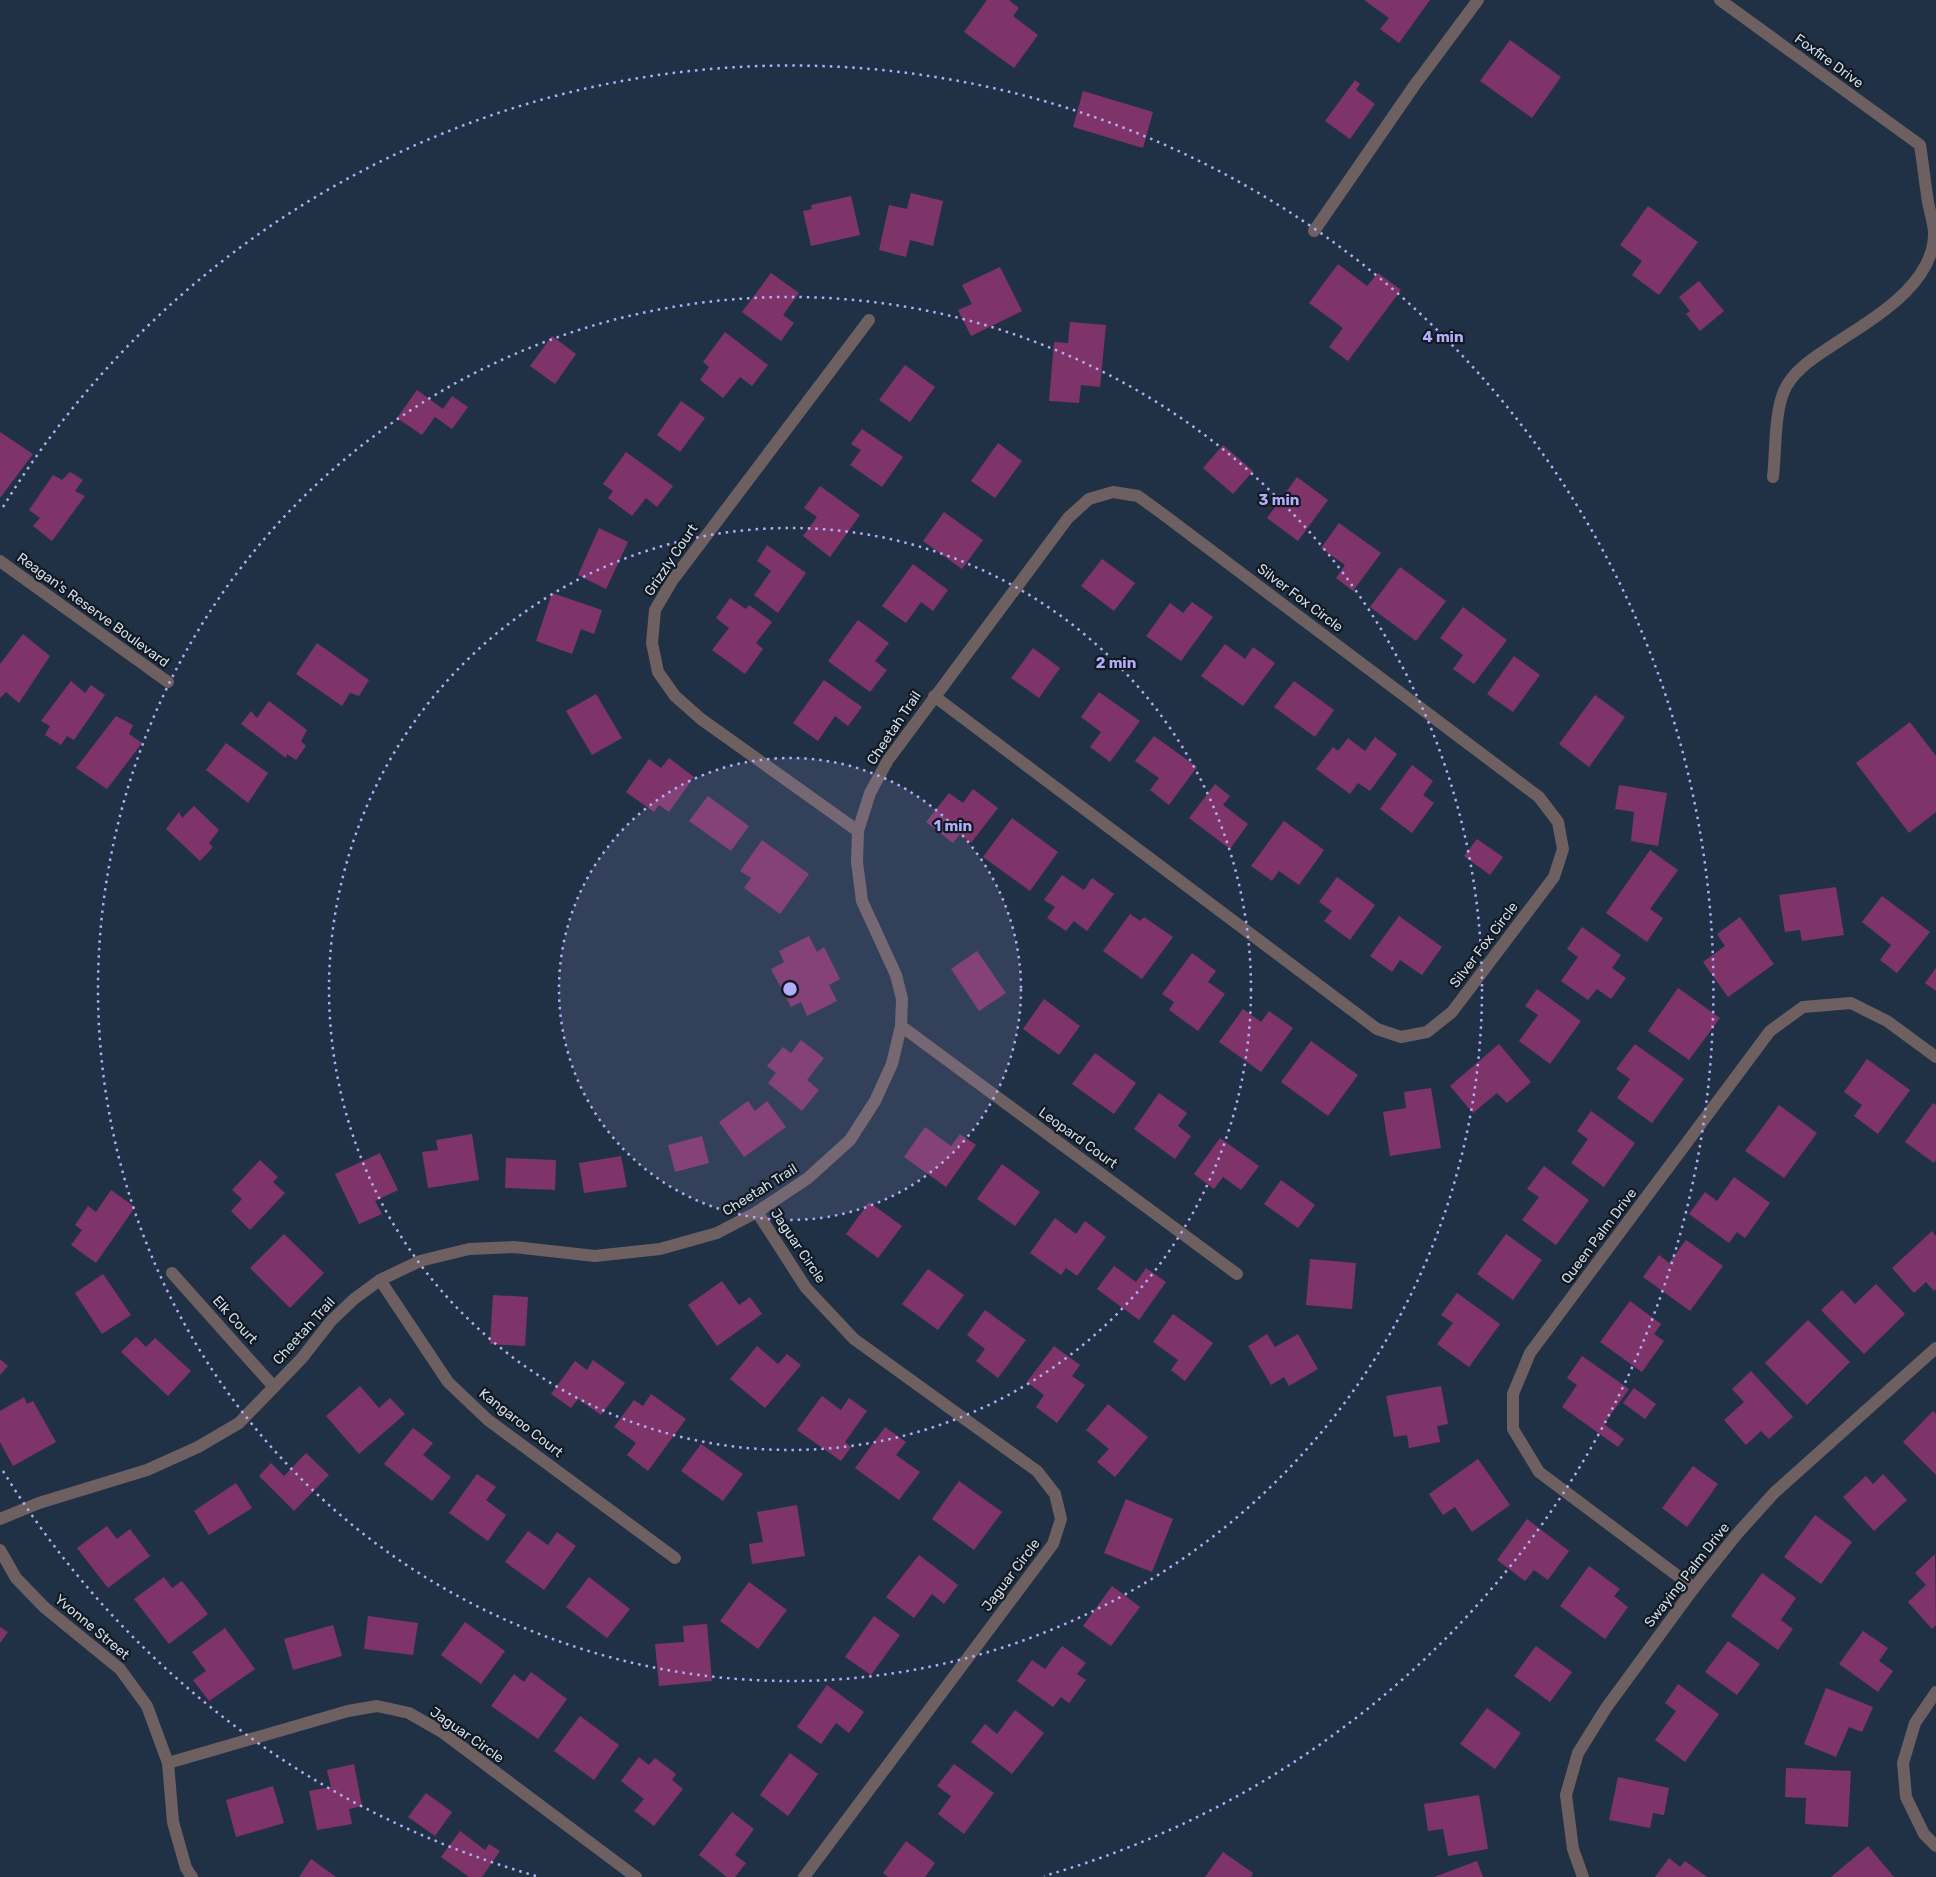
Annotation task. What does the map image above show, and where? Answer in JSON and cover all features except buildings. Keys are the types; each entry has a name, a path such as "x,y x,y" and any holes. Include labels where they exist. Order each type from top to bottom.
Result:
{"street":[{"path":"1314,231 1414,86 1478,0"},
{"name":"Foxfire Drive","path":"1720,0 1920,146 1934,233 1927,265 1899,300 1809,360 1791,379 1781,403 1773,477"},
{"name":"Grizzly Court","path":"858,831 701,719 675,696 658,672 652,643 655,610 672,581 869,320"},
{"name":"Cheetah Trail","path":"0,1519 39,1503 147,1470 198,1447 239,1423 302,1358 331,1321 354,1299 380,1280 420,1261 469,1249 514,1247 594,1256 660,1249 717,1233 757,1212 808,1178 850,1140 875,1102 892,1064 901,1026 902,999 896,975 862,901 857,862 858,831 870,793 888,760 934,696 1068,518 1089,499 1113,492"},
{"name":"Silver Fox Circle","path":"934,696 1377,1029 1401,1037 1427,1032 1452,1012 1554,877 1563,849 1558,822 1539,797 1160,512 1138,496 1113,492"},
{"name":"Reagan's Reserve Boulevard","path":"0,561 168,682"},
{"name":"Queen Palm Drive","path":"1694,1588 1539,1472 1513,1429 1513,1394 1530,1353 1770,1031 1803,1007 1851,1003 1886,1021 1936,1057"},
{"name":"Leopard Court","path":"901,1026 1237,1274"},
{"name":"Jaguar Circle","path":"757,1212 806,1288 854,1338 1037,1472 1055,1494 1062,1519 1053,1544 804,1877"},
{"name":"Elk Court","path":"172,1273 274,1387"},
{"name":"Kangaroo Court","path":"380,1280 448,1382 488,1420 675,1558"},
{"name":"Swaying Palm Drive","path":"1583,1877 1573,1849 1566,1795 1578,1754 1606,1708 1694,1588 1737,1534 1774,1493 1936,1348"},
{"name":"Yvonne Street","path":"0,1550 16,1578 44,1607 120,1669 147,1706 168,1763 174,1822 186,1868 192,1877"},
{"path":"1936,1692 1915,1723 1903,1762 1906,1797 1924,1834 1936,1846"},
{"name":"Jaguar Circle","path":"168,1763 348,1711 377,1706 409,1713 442,1732 636,1877"}]}
